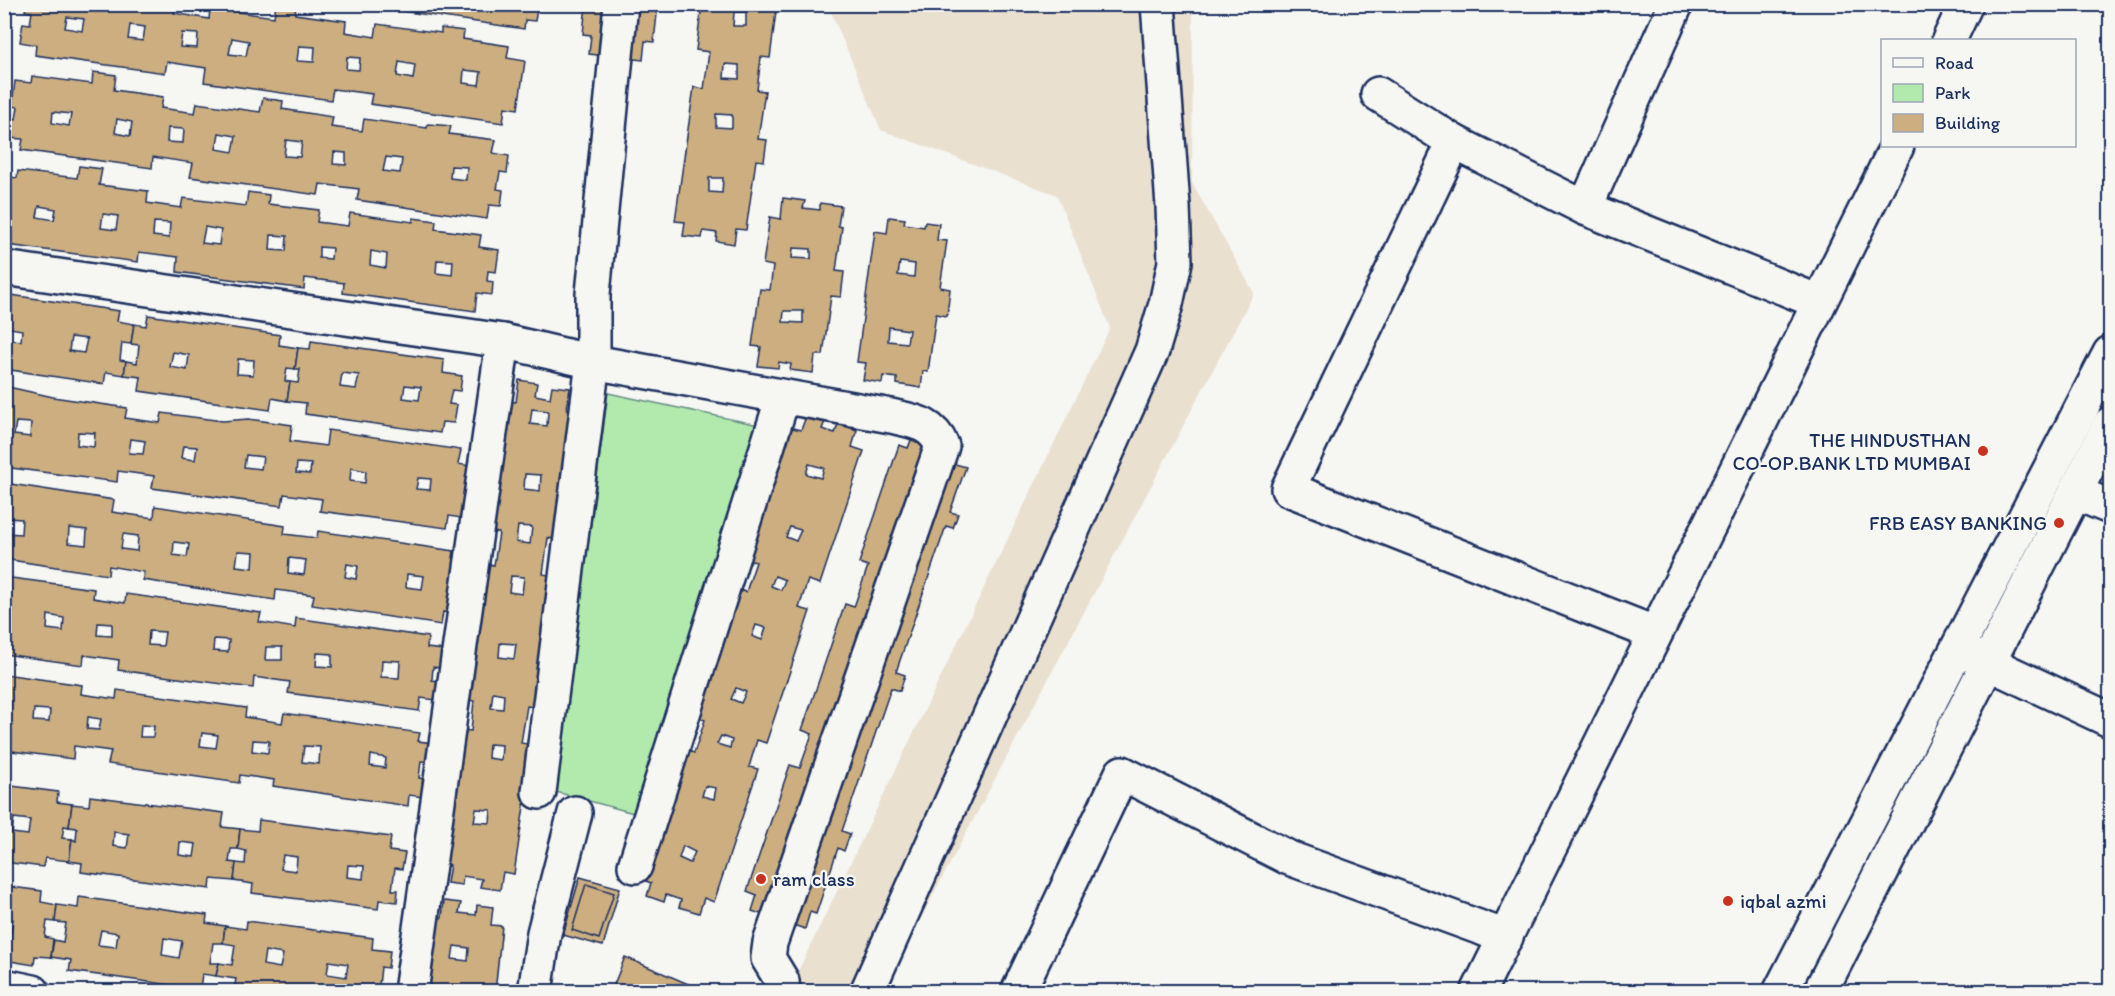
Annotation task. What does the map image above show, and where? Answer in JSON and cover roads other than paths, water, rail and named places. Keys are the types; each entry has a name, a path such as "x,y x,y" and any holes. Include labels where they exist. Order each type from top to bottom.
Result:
{"street":[{"path":"539,792 593,362 593,294 621,4"},
{"path":"867,992 1152,351 1164,314 1175,262 1158,4"},
{"path":"1585,208 1676,4"},
{"path":"1948,39 1966,4"},
{"path":"1378,94 1454,142 1585,208 1819,302"},
{"path":"1454,142 1288,489 1654,633"},
{"path":"1478,992 1896,147"},
{"path":"4,268 503,341 593,362 891,416 923,424 938,436 942,446 770,943 768,958 782,981 783,992"},
{"path":"411,992 503,341"},
{"path":"1780,992 2110,353"},
{"path":"635,866 783,397"},
{"path":"1820,992 2110,424"},
{"path":"2076,493 2110,507"},
{"path":"1957,649 2110,720"},
{"path":"1018,992 1122,773 1289,858 1506,938"},
{"path":"535,992 544,933 575,813"},
{"path":"4,986 33,992"}],"place":[{"name":"THE HINDUSTHAN CO-OP.BANK LTD MUMBAI","path":"1983,451"},
{"name":"FRB EASY BANKING","path":"2059,523"},
{"name":"ram class","path":"761,879"},
{"name":"iqbal azmi","path":"1728,901"}]}
